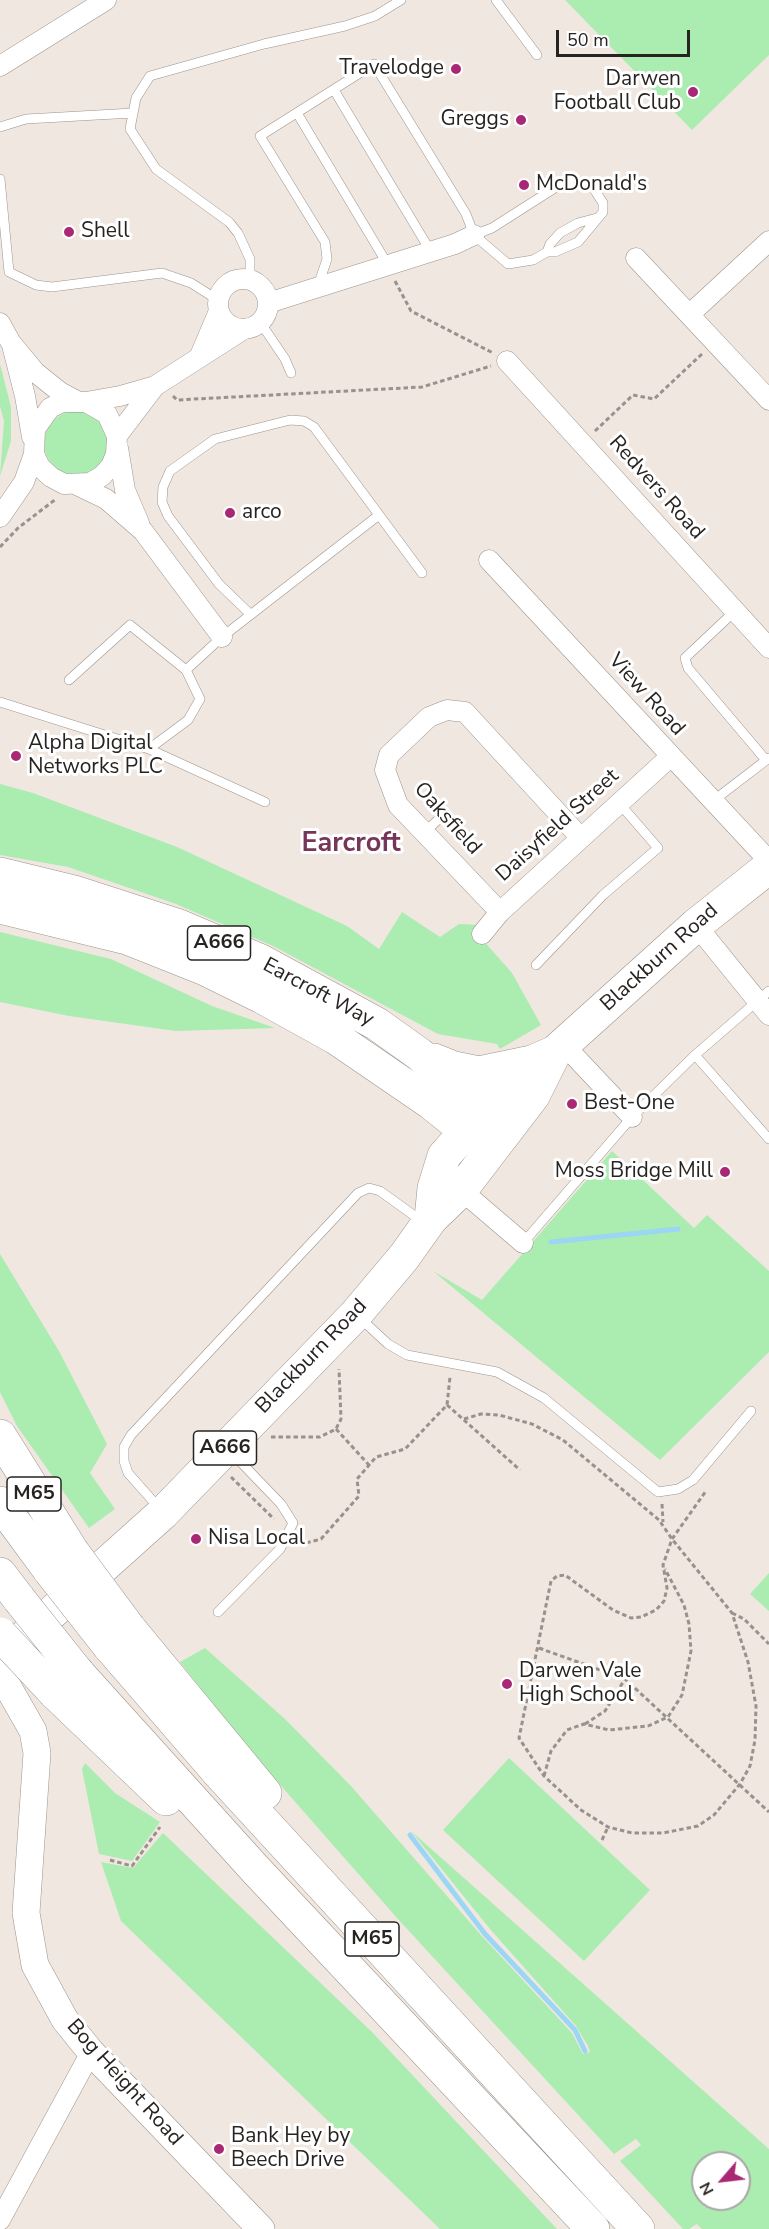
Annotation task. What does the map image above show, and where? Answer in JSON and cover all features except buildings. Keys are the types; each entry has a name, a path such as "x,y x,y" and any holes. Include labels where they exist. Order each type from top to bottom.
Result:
{"highway":[{"name":"Blackburn Road","path":"429,1222 434,1188 444,1156 486,1130 533,1096 550,1053 696,925 769,867"},
{"name":"Earcroft Way","path":"0,874 74,892 179,926 261,961 377,1024 419,1054 486,1130"},
{"name":"Earcroft Way","path":"0,907 127,938 205,969 336,1038 431,1103 486,1130"},
{"path":"419,1054 454,1068 479,1073 550,1053"},
{"path":"431,1103 442,1135 444,1156"},
{"name":"Blackburn Road","path":"0,1659 163,1513 228,1462 404,1257 429,1222 460,1190 486,1130"},
{"name":"M65","path":"0,1436 28,1485 61,1561"},
{"name":"M65","path":"0,1503 61,1561 217,1771 638,2229"},
{"name":"M65","path":"9,1586 67,1683 255,1869 593,2229"},
{"path":"0,1634 67,1683"}],"street":[{"path":"0,66 106,0"},
{"path":"0,517 24,482 33,448 35,429 50,408 80,401 120,396 159,384 252,326 268,303 431,252 474,235"},
{"path":"690,314 769,241"},
{"path":"636,258 769,400"},
{"path":"199,358 219,306 221,292 233,281 250,280 262,288 268,303"},
{"path":"219,306 228,324 252,326"},
{"path":"0,322 11,343 25,396 33,448 40,467 69,488"},
{"path":"11,343 48,383 106,414 117,438 125,490 142,531"},
{"name":"Redvers Road","path":"507,361 769,648"},
{"path":"69,488 102,476 111,466 117,438 159,384"},
{"path":"12,501 53,484 106,499 142,531 222,637"},
{"name":"View Road","path":"489,560 769,861"},
{"name":"Oaksfield","path":"500,912 398,805 385,770 390,755 429,717 447,710 465,712 580,837"},
{"name":"Daisyfield Street","path":"482,934 500,912 670,757"},
{"path":"696,925 765,1002"},
{"path":"550,1053 632,1117"},
{"path":"460,1190 523,1243"},
{"name":"Bog Height Road","path":"0,1673 33,1731 37,1753 26,1913 28,1938 35,1965 65,2020 92,2052 261,2229"},
{"path":"0,2220 92,2052"}],"lane":[{"path":"250,280 250,259 238,232 229,222 156,169 130,129 136,98 150,76 264,44 345,26 375,16 401,0"},
{"path":"496,0 537,55"},
{"path":"318,286 327,259 325,242 260,136 374,64 466,214 474,235 508,264 533,260 547,252 555,252 578,242 603,212 603,203 592,186 577,181 561,184 492,228 474,235"},
{"path":"334,90 431,252"},
{"path":"0,127 26,118 133,113"},
{"path":"297,113 388,264"},
{"path":"0,178 9,272 36,285 52,287 162,273 191,284 219,306"},
{"path":"547,252 550,244 560,233 579,223 597,218"},
{"path":"252,326 285,359 291,373"},
{"path":"250,614 219,584 168,516 162,502 163,488 170,471 215,439 290,420 304,421 314,427 422,573"},
{"path":"186,670 250,614 379,515"},
{"path":"713,801 767,759 688,668 685,658 735,611"},
{"path":"69,680 130,625 186,670 200,699 188,720 149,749"},
{"path":"0,702 149,749 265,802"},
{"path":"536,966 603,895 658,848 619,803"},
{"path":"424,832 442,816"},
{"path":"523,1243 632,1117 695,1055 765,1002"},
{"path":"695,1055 769,1139"},
{"path":"163,1513 128,1473 124,1461 124,1447 132,1435 358,1193 369,1188 380,1191 429,1222"},
{"path":"356,1314 388,1344 406,1355 497,1372 544,1398 658,1492 678,1489 693,1480 751,1411"},
{"path":"218,1612 280,1549 293,1523 289,1514 228,1462"}],"path":[{"path":"388,264 411,311 507,361"},
{"path":"582,444 633,395 654,399 715,342"},
{"path":"159,384 177,400 422,387 507,361"},
{"path":"0,547 69,488"},
{"path":"268,1437 320,1437 336,1429 341,1419 339,1364"},
{"path":"228,1462 289,1531 306,1543 321,1539 359,1496 357,1479 376,1457 405,1449 447,1405 451,1365"},
{"path":"447,1405 520,1470"},
{"path":"464,1419 481,1414 499,1416 547,1430 591,1462 663,1524 672,1539 732,1612 744,1619 769,1644"},
{"path":"336,1429 369,1465"},
{"path":"662,1491 663,1524"},
{"path":"706,1491 672,1539 663,1565 667,1588 664,1601 648,1613 631,1618 613,1610 565,1575 557,1576 551,1581 519,1738 544,1776 580,1810 608,1827 632,1833 663,1833 698,1826 714,1815 740,1784 750,1766 755,1740 756,1706 748,1662 732,1612"},
{"path":"584,1724 609,1730 648,1726 668,1717 682,1695 690,1651 689,1624 684,1605 663,1565"},
{"path":"539,1648 625,1679 769,1812"},
{"path":"544,1776 551,1750 559,1738 567,1730 584,1724 604,1711 625,1679"},
{"path":"110,1860 132,1866 160,1827"},
{"path":"602,1840 608,1827"}],"green space":[{"name":"Darwen Football Club","path":"565,0 769,0 769,55 692,130"},
{"path":"0,364 11,407 11,441 0,476 4,421 0,406"},
{"path":"70,411 82,411 99,420 106,431 108,443 106,455 99,466 82,475 70,475 58,470 49,461 44,449 44,437 49,425 58,416"},
{"path":"0,784 33,793 177,847 347,926 379,949 402,912 440,937 459,924 479,925 482,939 512,973 541,1025 500,1049 497,1044 438,1034 273,946 176,904 68,867 0,855"},
{"path":"0,932 111,959 212,1006 275,1028 176,1031 69,1016 0,1002"},
{"path":"612,1151 694,1228 707,1215 769,1271 769,1352 660,1460 433,1271 482,1300"},
{"path":"0,1254 59,1351 107,1444 90,1473 115,1509 89,1528 17,1426 0,1392"},
{"path":"769,1573 769,1611 750,1594"},
{"path":"205,1648 285,1719 351,1786 481,1935 572,2033 583,2054 590,2052 576,2026 490,1929 411,1831 769,2149 769,2229 702,2229 697,2224 689,2229 683,2229 620,2161 641,2145 636,2139 614,2154 397,1918 240,1739 180,1662"},
{"path":"509,1758 650,1890 584,1961 443,1830"},
{"path":"85,1763 115,1793 160,1822 132,1861 99,1854 82,1769"},
{"path":"163,1833 372,2032 557,2229 440,2229 121,1921 101,1862 133,1868"}],"waterway":[{"path":"551,1242 678,1229"},
{"path":"410,1835 485,1934 575,2030 585,2051"}],"place":[{"name":"Travelodge","path":"456,69"},
{"name":"Darwen Football Club","path":"693,92"},
{"name":"Greggs","path":"521,120"},
{"name":"McDonald's","path":"524,185"},
{"name":"Shell","path":"69,232"},
{"name":"arco","path":"230,513"},
{"name":"Alpha Digital Networks PLC","path":"16,756"},
{"name":"Best-One","path":"572,1104"},
{"name":"Moss Bridge Mill","path":"725,1172"},
{"name":"Nisa Local","path":"196,1539"},
{"name":"Darwen Vale High School","path":"507,1684"},
{"name":"Bank Hey by Beech Drive","path":"219,2149"}],"district":[{"name":"Earcroft","path":"351,844"}]}
